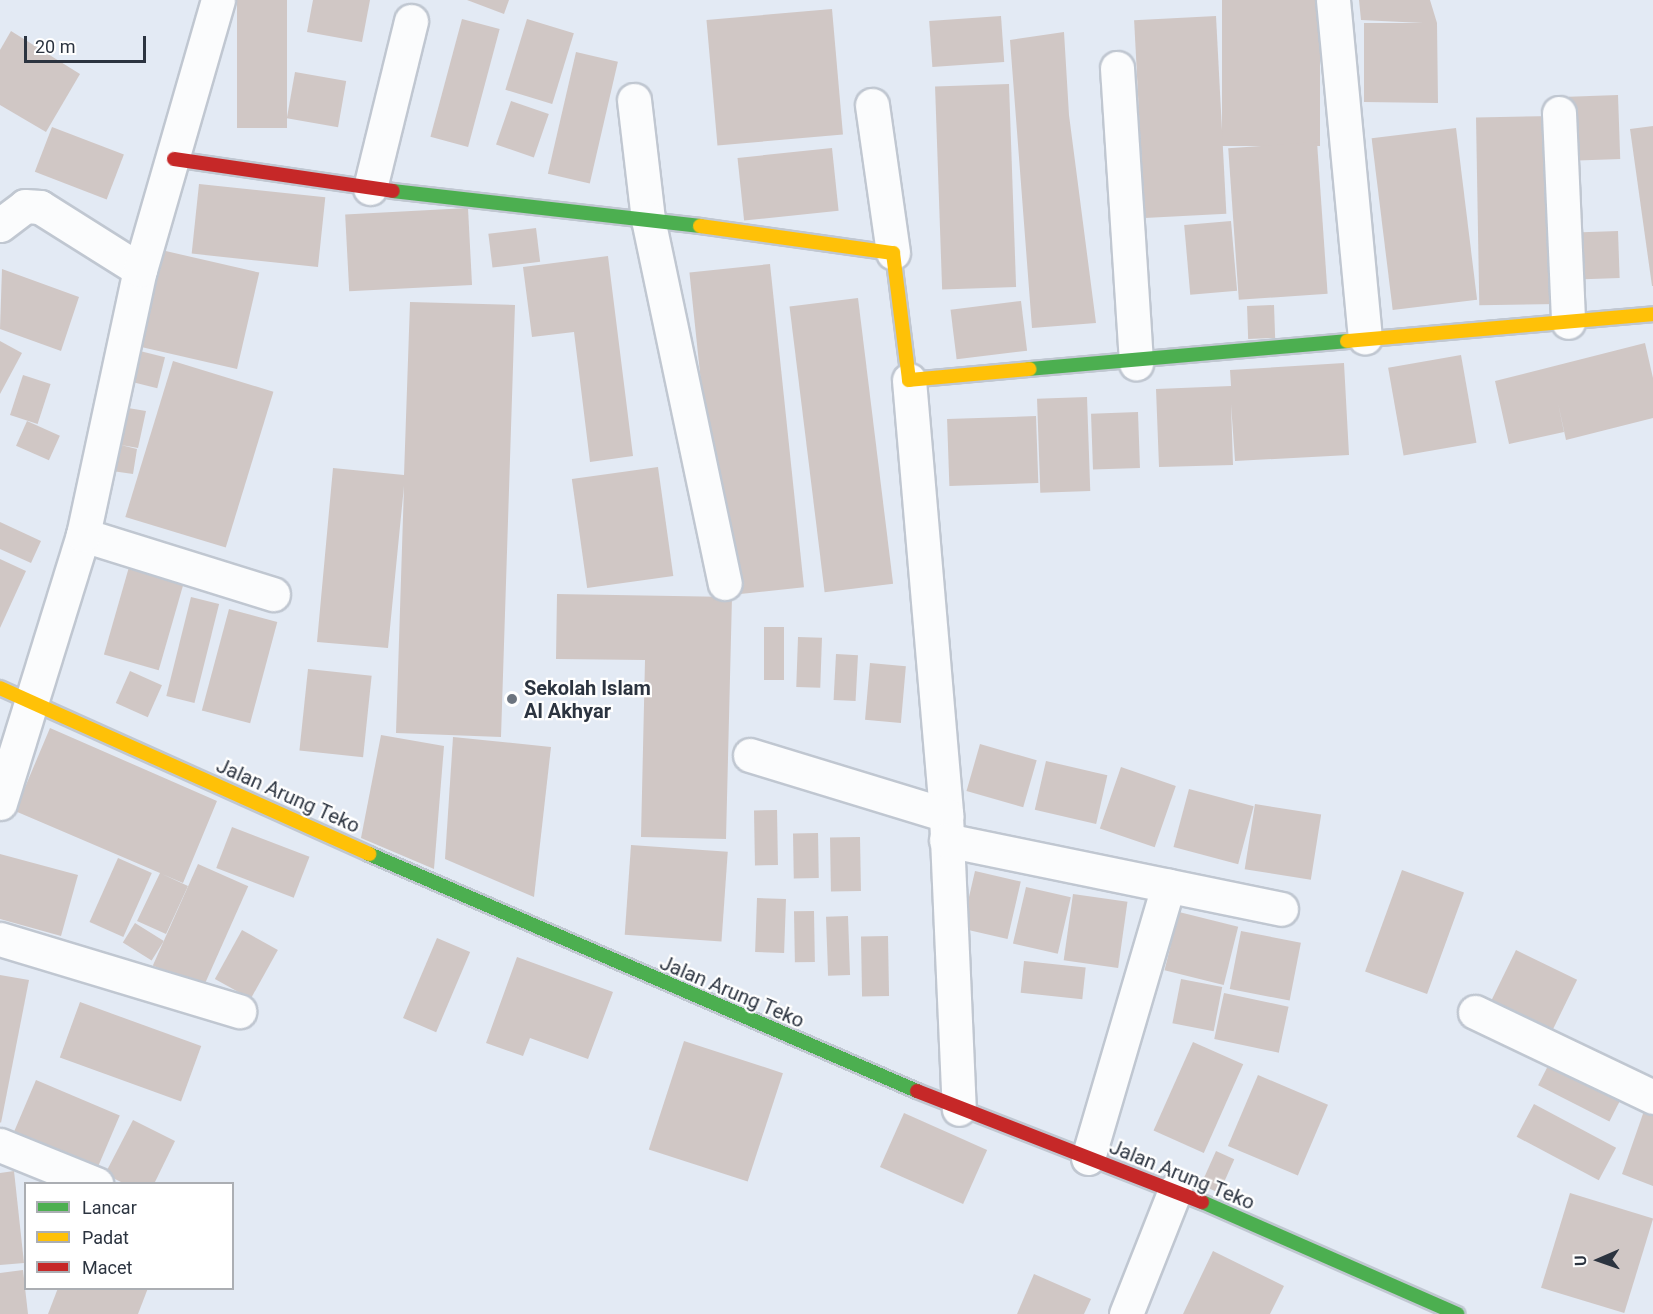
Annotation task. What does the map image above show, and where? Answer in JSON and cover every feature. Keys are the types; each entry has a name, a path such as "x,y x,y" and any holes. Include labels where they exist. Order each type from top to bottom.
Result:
{"street":[{"path":"0,803 33,702 82,536 140,270 174,159 218,0"},
{"path":"1333,0 1365,337"},
{"path":"370,188 411,21"},
{"path":"1117,68 1136,363"},
{"path":"634,100 648,219 725,583"},
{"path":"872,105 909,380 946,827 959,1109"},
{"path":"1559,113 1568,322"},
{"path":"174,159 370,188 648,219 893,253"},
{"path":"0,225 25,206 40,207 140,270"},
{"path":"909,380 1136,363 1365,337 1653,314"},
{"path":"82,536 273,594"},
{"name":"Jalan Arung Teko","path":"0,688 536,930 959,1109 1175,1190 1457,1314"},
{"path":"750,755 946,827 1168,886 1281,909"},
{"path":"1088,1158 1168,886"},
{"path":"0,939 239,1011"},
{"path":"1475,1012 1653,1097"},
{"path":"0,1145 91,1182"},
{"path":"1126,1314 1175,1190"}],"building":[{"path":"237,0 287,0 287,128 237,128"},
{"path":"313,0 370,0 362,42 307,32"},
{"path":"467,0 509,0 504,14"},
{"path":"1222,0 1320,0 1320,146 1222,146"},
{"path":"1359,0 1430,0 1437,23 1438,103 1364,102 1364,23 1423,23 1361,20"},
{"path":"832,9 843,135 717,146 706,20"},
{"path":"1001,16 1004,62 932,67 929,21"},
{"path":"1216,16 1226,214 1144,218 1134,20"},
{"path":"462,19 500,29 468,147 430,137"},
{"path":"527,19 574,33 552,104 505,90"},
{"path":"11,31 80,74 46,132 0,105 0,50"},
{"path":"1064,32 1069,115 1096,323 1032,328 1010,40"},
{"path":"576,52 618,62 590,183 548,174"},
{"path":"295,72 346,81 338,127 287,118"},
{"path":"1009,84 1016,287 942,289 935,87"},
{"path":"1618,95 1620,159 1571,161 1569,97"},
{"path":"511,101 549,114 534,158 496,144"},
{"path":"1555,116 1558,304 1479,305 1476,117"},
{"path":"1653,126 1653,286 1652,286 1630,129"},
{"path":"52,127 124,155 107,199 35,172"},
{"path":"1456,128 1477,300 1393,310 1372,138"},
{"path":"1317,142 1328,294 1239,300 1228,148"},
{"path":"832,148 839,211 744,221 738,158"},
{"path":"199,184 325,197 318,267 192,254"},
{"path":"468,208 472,285 349,291 345,214"},
{"path":"1231,221 1237,291 1190,295 1184,225"},
{"path":"536,228 540,262 493,268 488,234"},
{"path":"1618,231 1620,278 1577,279 1575,233"},
{"path":"157,249 259,273 237,369 135,345"},
{"path":"608,256 633,456 590,462 574,332 532,337 523,267"},
{"path":"770,264 804,587 723,596 689,272"},
{"path":"2,269 79,297 61,351 0,329"},
{"path":"858,298 893,584 825,592 790,306"},
{"path":"1021,301 1027,351 957,359 951,310"},
{"path":"410,302 515,305 501,737 396,733 404,486 388,648 317,642 333,468 404,475"},
{"path":"1274,305 1275,338 1248,339 1247,306"},
{"path":"0,341 22,353 0,394"},
{"path":"1645,343 1653,378 1653,418 1566,440 1558,403 1564,432 1509,444 1495,381"},
{"path":"132,349 165,357 157,388 124,380"},
{"path":"1461,355 1476,443 1404,455 1388,368"},
{"path":"173,361 273,392 226,548 125,517"},
{"path":"1344,363 1349,455 1235,461 1231,404 1233,465 1159,467 1156,389 1231,386 1230,370"},
{"path":"23,375 51,384 38,424 10,415"},
{"path":"1087,397 1090,491 1040,493 1037,399"},
{"path":"116,406 146,411 138,448 121,445 137,449 133,474 105,470"},
{"path":"1138,412 1140,468 1093,470 1091,414"},
{"path":"1036,416 1038,483 949,486 947,419"},
{"path":"27,421 60,436 49,460 16,446"},
{"path":"658,467 673,576 587,588 572,479"},
{"path":"0,522 41,541 31,563 0,549"},
{"path":"0,559 26,571 0,628"},
{"path":"129,567 184,583 159,670 104,654"},
{"path":"557,594 732,597 726,839 641,837 645,660 556,659"},
{"path":"191,597 219,604 194,703 166,696"},
{"path":"229,609 277,622 250,723 202,710"},
{"path":"764,627 784,627 784,680 764,680"},
{"path":"798,637 822,638 820,688 796,687"},
{"path":"836,654 858,655 856,701 834,700"},
{"path":"870,663 906,666 901,723 865,720"},
{"path":"308,669 372,676 363,757 299,751"},
{"path":"130,671 162,685 148,717 116,703"},
{"path":"50,728 217,801 183,883 162,874 188,886 166,934 137,921 160,873 15,811"},
{"path":"381,735 444,746 434,869 361,838"},
{"path":"453,737 551,747 534,897 445,859"},
{"path":"980,744 1037,760 1023,807 966,791"},
{"path":"1046,761 1107,775 1096,824 1035,810"},
{"path":"1121,767 1176,786 1155,847 1100,828"},
{"path":"1189,789 1254,806 1238,864 1173,847"},
{"path":"1255,804 1321,814 1311,880 1245,869"},
{"path":"754,810 777,810 778,865 755,865"},
{"path":"232,827 309,857 294,898 216,868"},
{"path":"793,833 818,833 819,878 794,878"},
{"path":"860,837 861,891 831,892 830,838"},
{"path":"631,845 728,852 721,942 625,935"},
{"path":"0,854 78,875 61,936 0,919"},
{"path":"118,858 152,873 123,937 90,922"},
{"path":"198,864 248,886 203,988 153,965"},
{"path":"1402,870 1464,893 1427,994 1365,971"},
{"path":"975,871 1021,882 1008,939 962,928"},
{"path":"1026,887 1071,897 1058,954 1013,944"},
{"path":"1073,894 1127,902 1118,968 1064,960"},
{"path":"757,898 786,899 784,953 755,952"},
{"path":"794,911 814,911 815,962 795,962"},
{"path":"1179,912 1238,927 1224,985 1164,970"},
{"path":"848,916 850,975 828,976 826,917"},
{"path":"135,923 164,941 152,961 123,943"},
{"path":"242,930 278,950 251,999 215,979"},
{"path":"1241,931 1301,943 1290,1001 1230,989"},
{"path":"861,936 888,936 889,996 862,996"},
{"path":"437,938 470,952 436,1032 403,1018"},
{"path":"1516,950 1577,980 1544,1048 1483,1018"},
{"path":"517,957 613,992 588,1059 530,1038 523,1056 486,1043"},
{"path":"1024,961 1086,967 1082,999 1021,993"},
{"path":"0,975 29,980 1,1123 0,1122"},
{"path":"1181,979 1222,987 1214,1031 1172,1023"},
{"path":"1224,993 1289,1007 1279,1053 1214,1039"},
{"path":"80,1002 201,1046 181,1102 60,1057"},
{"path":"684,1041 783,1073 748,1182 649,1149"},
{"path":"1193,1042 1243,1064 1204,1153 1154,1131"},
{"path":"1554,1054 1625,1090 1609,1122 1538,1085"},
{"path":"1258,1075 1328,1105 1298,1176 1228,1146"},
{"path":"36,1080 120,1116 98,1167 14,1132"},
{"path":"1534,1104 1616,1148 1599,1180 1517,1137"},
{"path":"1645,1108 1653,1111 1653,1186 1622,1174"},
{"path":"904,1113 987,1150 963,1204 880,1167"},
{"path":"133,1120 175,1141 155,1182 121,1182 105,1174"},
{"path":"1216,1151 1234,1159 1219,1193 1201,1185"},
{"path":"14,1171 24,1263 0,1265 0,1173"},
{"path":"1570,1193 1653,1218 1624,1313 1541,1288"},
{"path":"1213,1251 1284,1286 1270,1314 1183,1314"},
{"path":"23,1270 28,1314 0,1314 0,1273"},
{"path":"1034,1274 1091,1299 1084,1314 1017,1314"},
{"path":"57,1290 147,1290 138,1314 48,1314"}],"traffic: fast":[{"path":"393,191 700,226"},
{"path":"1029,369 1347,341"},
{"path":"369,854 917,1091"},
{"path":"1202,1202 1457,1314"}],"traffic: slow":[{"path":"700,226 893,253 909,380 1029,369"},
{"path":"1347,341 1653,314"},
{"path":"0,688 369,854"}],"traffic: jam":[{"path":"174,159 393,191"},
{"path":"917,1091 1202,1202"}],"place":[{"name":"Sekolah Islam Al Akhyar","path":"512,699"}]}
